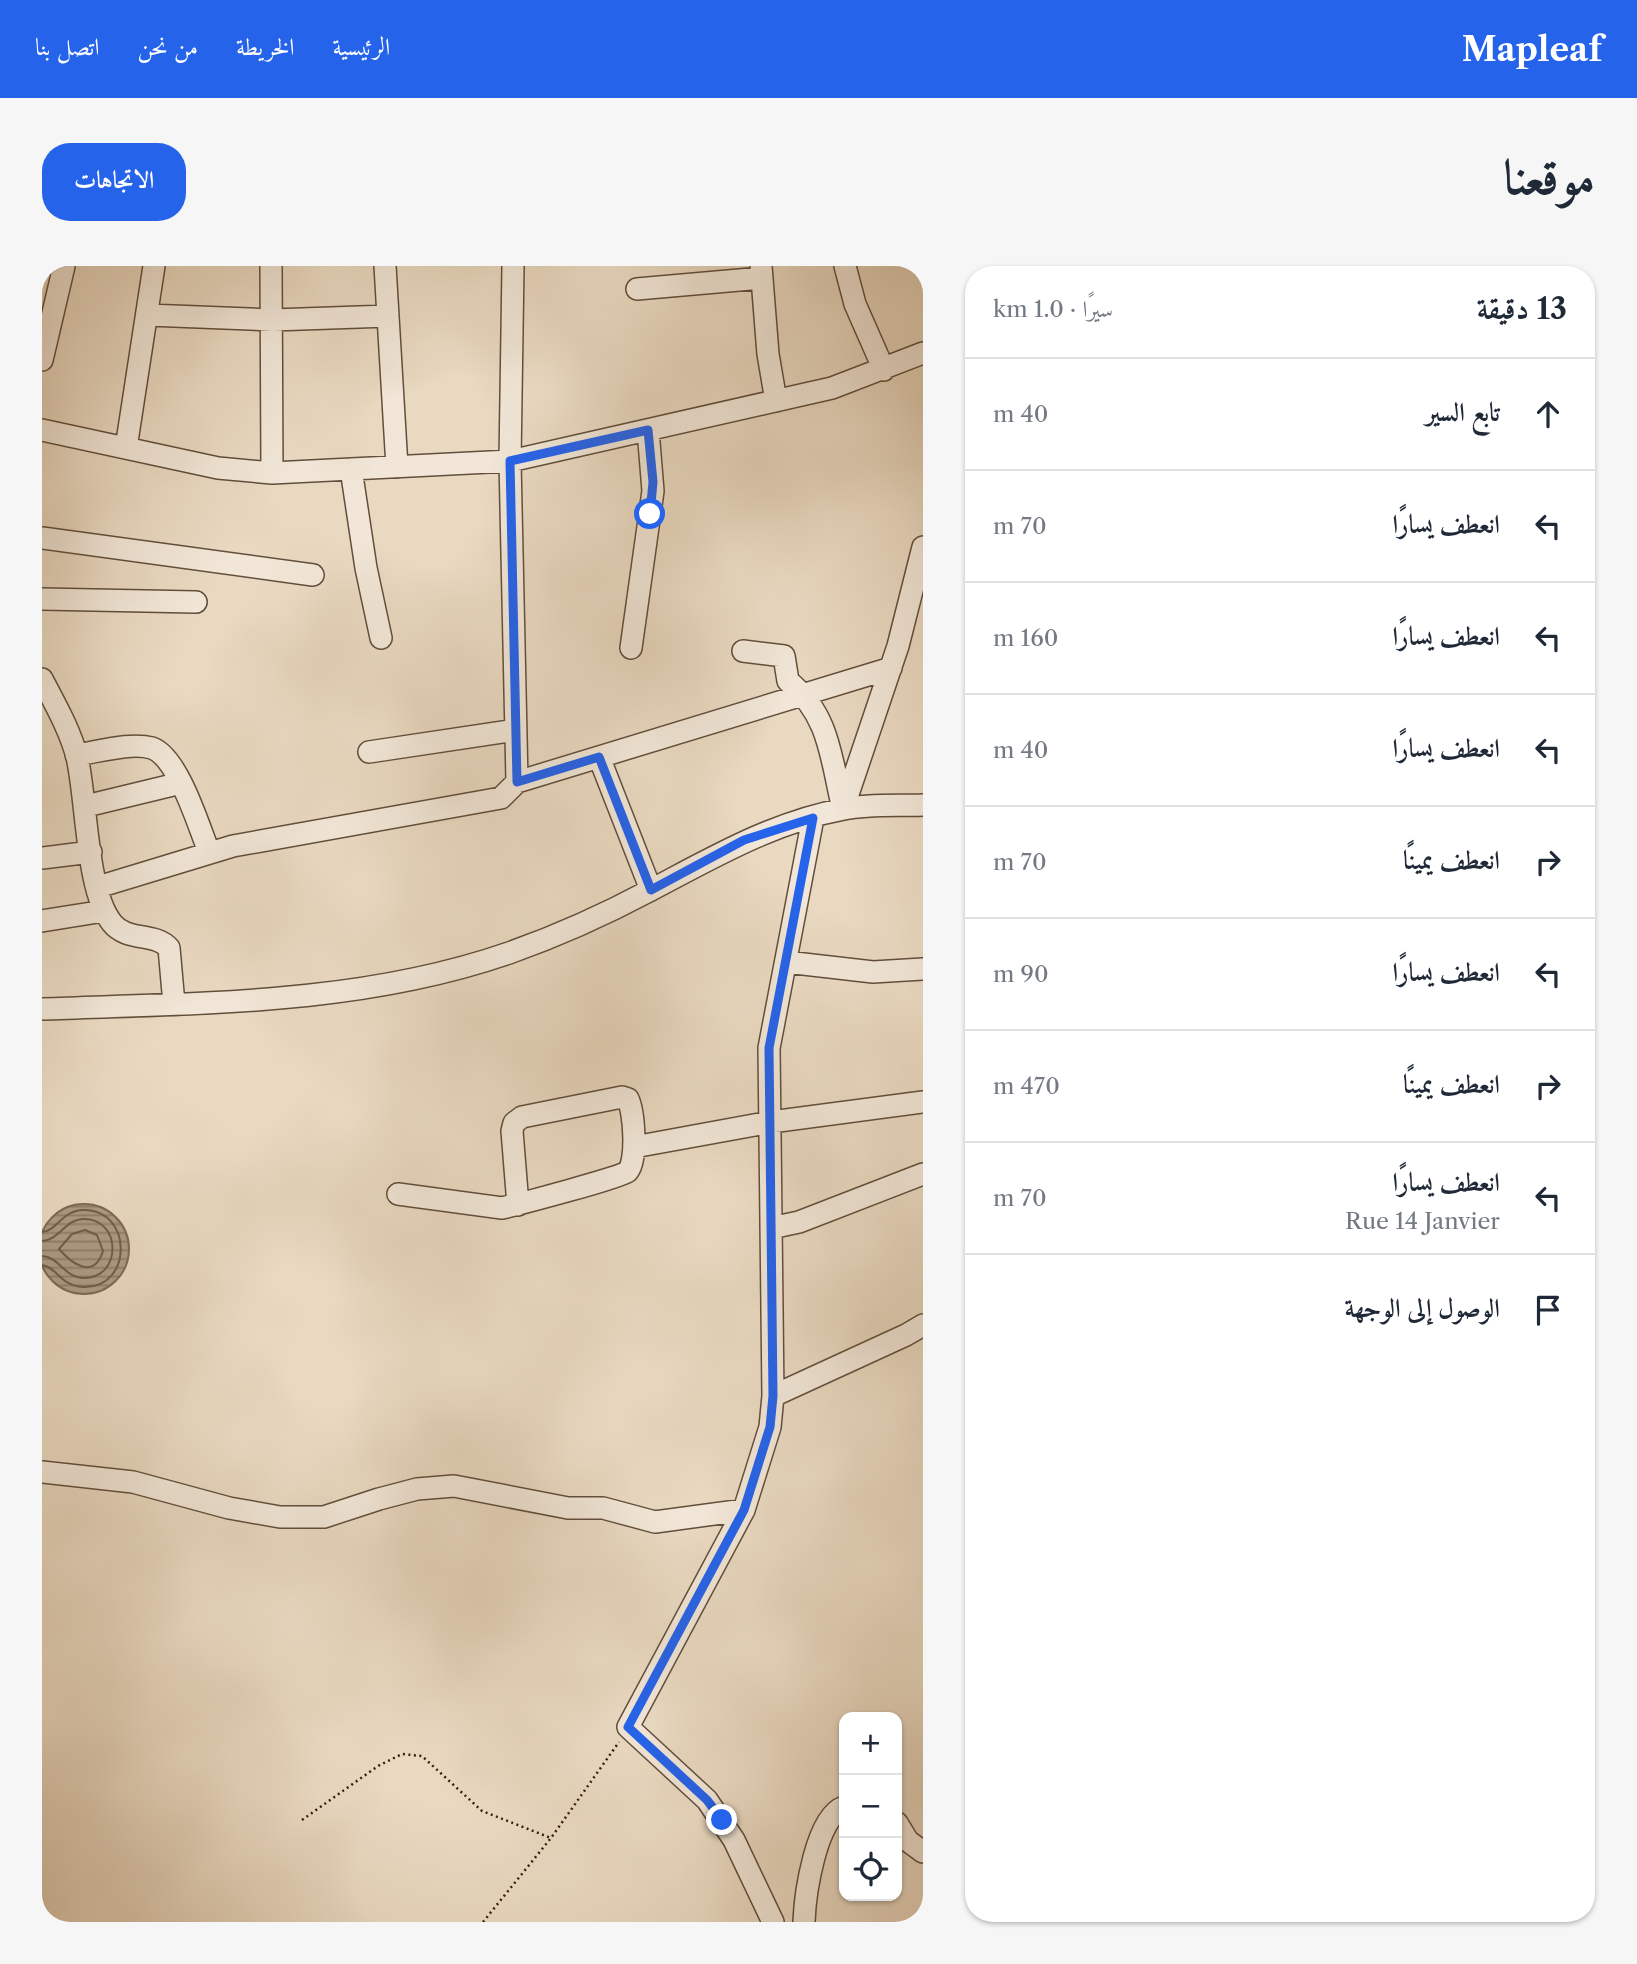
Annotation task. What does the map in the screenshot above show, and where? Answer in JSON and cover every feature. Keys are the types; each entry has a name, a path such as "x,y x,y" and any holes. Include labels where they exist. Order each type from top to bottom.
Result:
{"street":[{"path":"42,360 64,266"},
{"path":"126,448 154,266"},
{"path":"271,266 272,472"},
{"path":"385,266 397,467"},
{"path":"513,266 510,461 517,782"},
{"path":"845,266 855,304 884,370"},
{"path":"638,289 761,272 776,401"},
{"path":"148,315 273,320 388,316"},
{"path":"42,430 218,468 272,472 510,461 832,388 923,353"},
{"path":"631,648 653,491 648,430"},
{"path":"351,469 366,568 381,638"},
{"path":"42,538 313,575"},
{"path":"843,809 919,586 923,547"},
{"path":"42,599 196,602"},
{"path":"743,651 783,656 788,681 804,694 821,720 843,809"},
{"path":"98,887 209,852 500,798 517,782 891,668"},
{"path":"42,680 76,755 91,852 104,911 122,933 159,941 169,948 174,1004"},
{"path":"369,752 516,730"},
{"path":"76,755 136,747 153,749 166,757 181,783 209,852"},
{"path":"599,757 651,890"},
{"path":"86,806 181,783"},
{"path":"42,1009 280,999 403,980 470,965 542,941 651,890 744,840 843,809 923,805"},
{"path":"773,1922 733,1840 707,1800 628,1727 744,1510 770,1427 773,1396 769,1048 813,818"},
{"path":"42,858 91,852"},
{"path":"42,921 104,911"},
{"path":"786,962 873,972 923,970"},
{"path":"398,1194 502,1208 518,1205 622,1175 631,1166 634,1147 630,1105 622,1097 522,1117 514,1123 512,1131 518,1205"},
{"path":"634,1147 771,1122 923,1102"},
{"path":"771,1228 799,1222 923,1174"},
{"path":"773,1396 923,1325"},
{"path":"42,1472 133,1482 229,1508 280,1517 324,1517 417,1489 454,1486 568,1508 603,1508 655,1522 744,1510"},
{"path":"804,1922 804,1902 822,1831 834,1811 839,1809"},
{"path":"902,1831 908,1841 923,1852"}],"path":[{"path":"482,1922 551,1838 611,1756 628,1727"},
{"path":"302,1820 378,1766 402,1754 422,1756 482,1811 551,1838"}],"water":[{"path":"84,1204 101,1207 116,1217 126,1232 129,1249 126,1266 116,1281 101,1291 84,1294 67,1291 52,1281 42,1266 39,1249 42,1232 52,1217 67,1207"}],"route":[{"path":"650,514 653,482 648,430 510,461 517,782 599,757 651,890 744,840 813,818 769,1048 773,1396 770,1427 744,1510 628,1727 707,1800 722,1820"}]}
